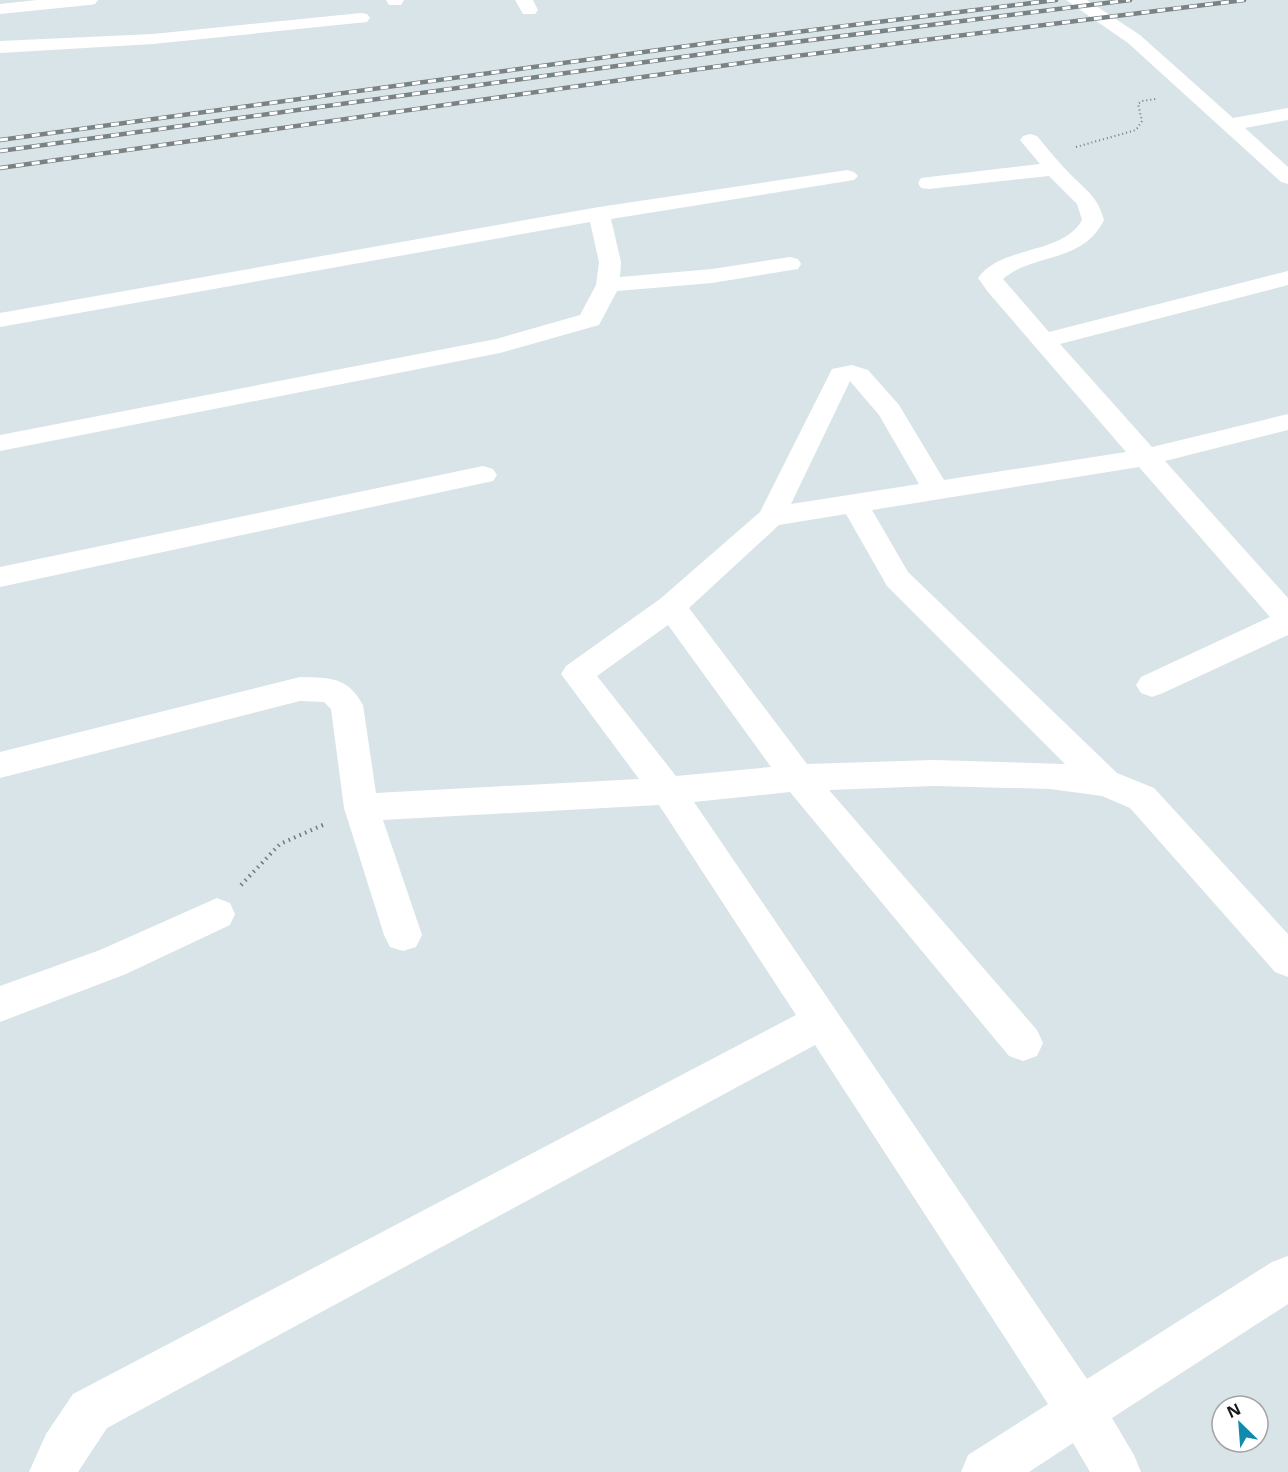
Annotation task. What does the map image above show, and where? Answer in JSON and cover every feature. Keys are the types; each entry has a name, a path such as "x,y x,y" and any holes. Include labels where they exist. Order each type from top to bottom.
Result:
{"street":[{"path":"0,9 89,0"},
{"path":"1074,0 1134,39 1288,178"},
{"path":"0,47 153,39 361,18"},
{"path":"1229,125 1288,114"},
{"path":"1030,140 1089,204 1094,219 1092,229 1083,237 1070,243 1006,266 990,278 1288,618"},
{"path":"929,183 1054,168"},
{"path":"0,320 599,214 848,176"},
{"path":"0,442 500,346 590,320 608,285 609,250 599,214"},
{"path":"608,285 712,276 790,264"},
{"path":"1045,342 1288,278"},
{"path":"936,490 890,411 859,375 841,374 771,516 671,607 577,674 668,791 1080,1410 1117,1472"},
{"path":"771,516 1147,457 1288,422"},
{"path":"0,577 483,475"},
{"path":"854,503 897,579 1105,783"},
{"path":"671,607 798,778 1023,1043"},
{"path":"1152,685 1288,622"},
{"path":"0,765 300,689 332,690 347,705 362,808 404,935"},
{"path":"362,808 471,800 668,791 798,778 934,773 1050,776 1105,783 1142,798 1288,960"},
{"path":"0,1004 113,962 217,914"},
{"path":"53,1472 63,1451 90,1411 821,1022"},
{"path":"985,1472 1288,1278"}],"path":[{"path":"1054,168 1077,146 1136,130 1142,121 1138,104 1142,101 1193,92"},
{"path":"217,914 256,867 280,844 362,808"}],"railway":[{"path":"0,140 739,39 1056,0"},
{"path":"0,151 747,48 1130,0"},
{"path":"0,168 756,61 1244,0"}]}
